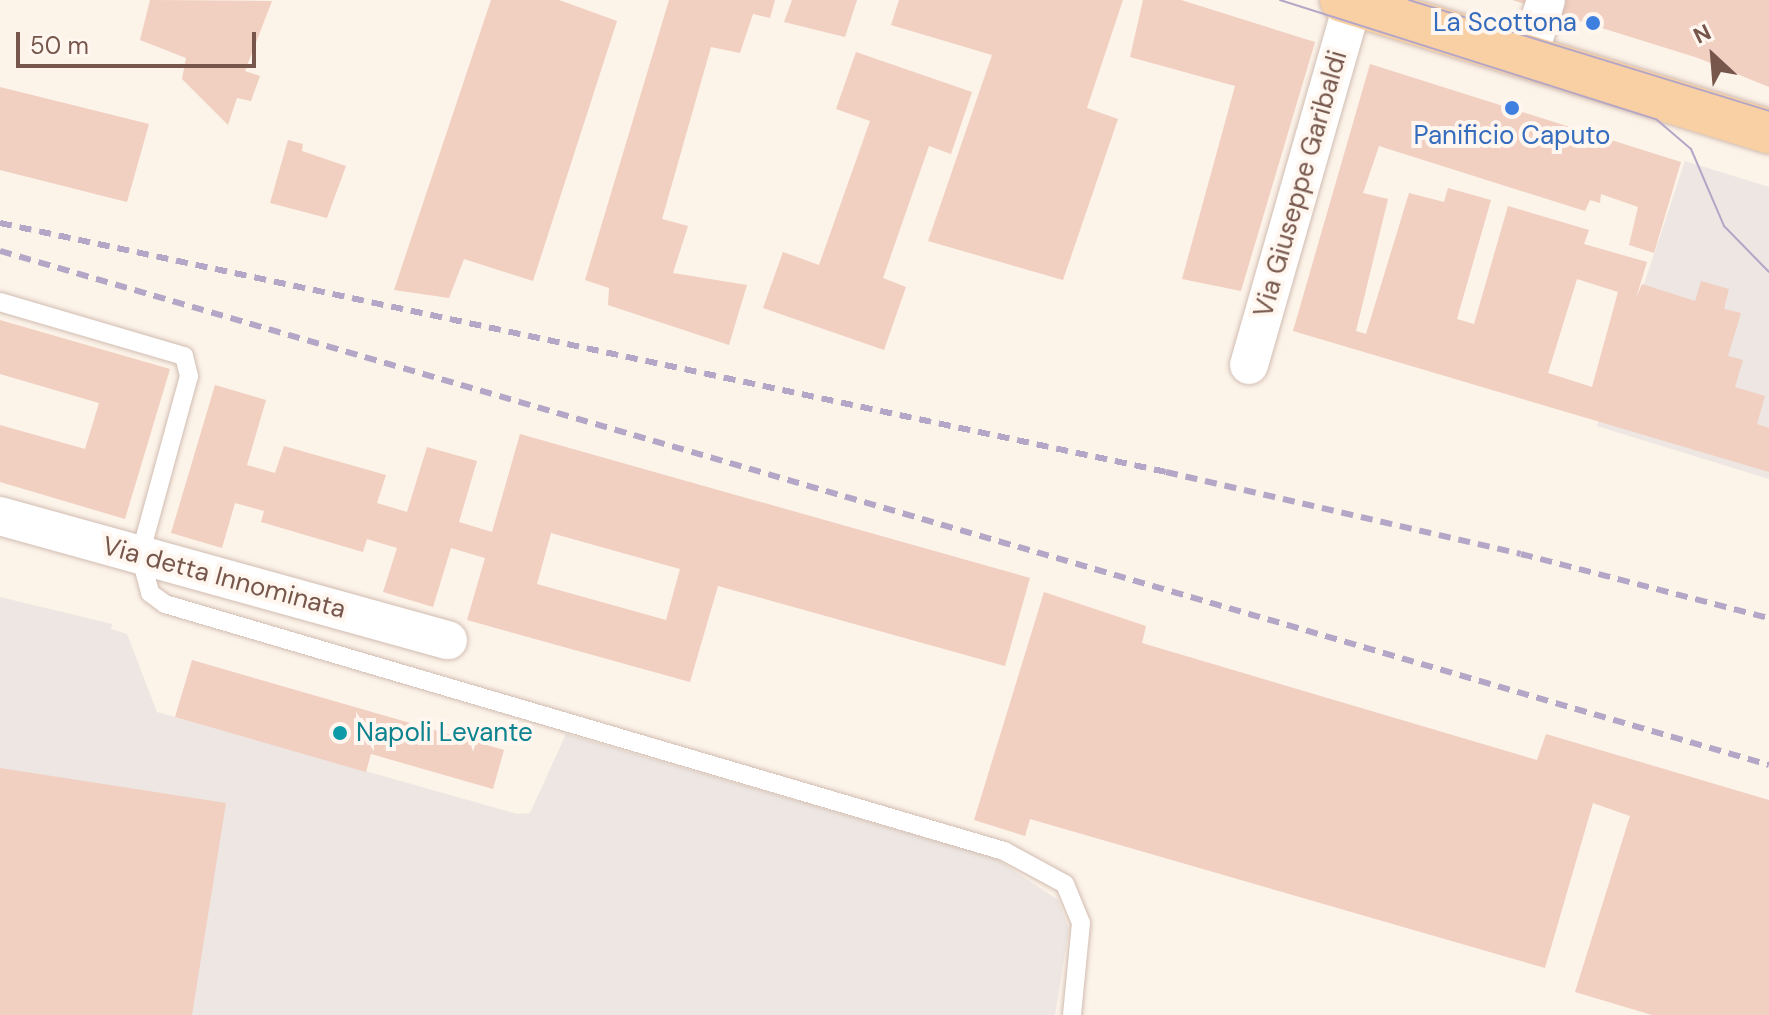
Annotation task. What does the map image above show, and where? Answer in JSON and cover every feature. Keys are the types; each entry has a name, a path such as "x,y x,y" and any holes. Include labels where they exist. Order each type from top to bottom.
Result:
{"main road":[{"path":"1348,2 1769,131"}],"street":[{"path":"1528,58 1546,0"},
{"name":"Via Giuseppe Garibaldi","path":"1249,365 1348,2"},
{"name":"Via detta Innominata","path":"0,516 448,640"}],"lane":[{"path":"0,302 184,356 189,376 140,555 150,593 165,604 1004,851 1065,884 1081,923 1072,1015"}],"shaded area":[{"path":"1685,161 1769,187 1769,479 1597,426"},
{"path":"0,597 112,624 111,629 127,634 157,712 517,814 530,813 566,734 995,858 1058,900 1069,929 1055,1015 0,1015"}],"building":[{"path":"150,0 272,1 245,71 260,76 251,101 237,98 228,125 182,79 186,58 140,40"},
{"path":"491,0 559,0 617,21 533,281 464,259 449,298 394,290"},
{"path":"669,0 775,0 770,18 753,14 740,53 711,47 662,219 688,226 673,273 747,285 729,345 608,305 609,288 585,280"},
{"path":"792,0 857,0 845,37 784,22"},
{"path":"899,0 1123,0 1087,108 1118,119 1063,280 928,241 992,55 891,25"},
{"path":"1143,0 1181,0 1315,42 1241,291 1182,279 1235,86 1130,57"},
{"path":"1512,0 1769,0 1769,87 1698,58"},
{"path":"856,52 972,92 951,154 929,146 883,278 906,287 884,350 763,308 783,252 819,265 870,121 836,109"},
{"path":"1370,64 1681,162 1654,253 1629,245 1638,207 1601,194 1600,203 1590,200 1585,211 1379,146 1363,193 1388,199 1356,331 1366,334 1409,193 1444,202 1448,188 1491,200 1457,319 1474,324 1508,206 1589,230 1584,244 1647,262 1636,298 1642,284 1695,301 1701,281 1729,289 1724,309 1741,313 1728,356 1743,360 1735,387 1765,396 1757,424 1769,428 1769,472 1293,331","holes":["1577,279 1618,292 1592,387 1548,373"]},
{"path":"0,87 149,124 127,202 0,170"},
{"path":"288,140 303,144 302,151 346,166 327,218 270,203"},
{"path":"0,320 170,369 125,519 0,482 0,425 85,449 99,403 0,374"},
{"path":"215,385 266,400 247,465 275,473 284,446 386,475 377,503 407,512 427,447 477,461 459,522 492,532 520,434 1030,578 1005,666 718,586 690,682 467,620 485,558 451,548 433,607 383,592 397,548 367,539 363,552 261,522 264,511 235,503 222,548 171,533","holes":["551,533 680,569 666,620 537,584"]},
{"path":"1044,592 1146,626 1142,643 1537,760 1546,734 1769,800 1769,1015 1652,1015 1575,992 1630,816 1593,803 1545,968 1030,819 1025,836 974,820"},
{"name":"Napoli Levante","path":"192,660 504,750 493,789 371,754 366,772 175,717"},
{"path":"0,768 226,803 192,1015 0,1015"}],"tram line":[{"path":"1280,0 1656,119 1691,149 1724,226 1769,272"},
{"path":"1409,0 1769,111"}],"railway":[{"path":"0,223 1166,472 1521,554 1769,618"},
{"path":"0,251 1769,765"}],"place":[{"name":"La Scottona","path":"1593,23"},
{"name":"Panificio Caputo","path":"1512,108"},
{"name":"Napoli Levante","path":"340,733"}]}
